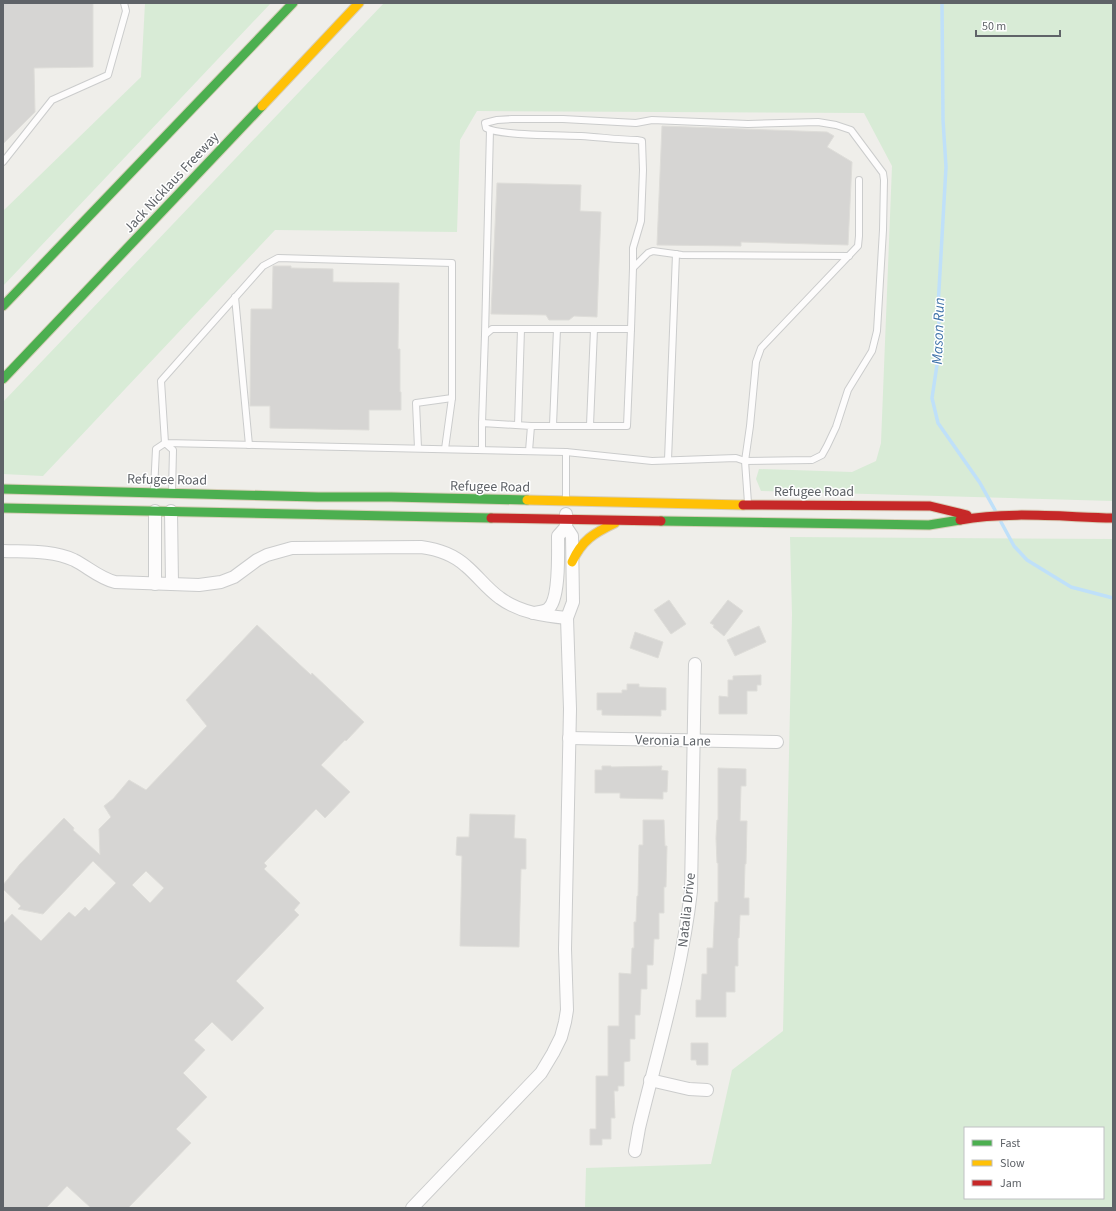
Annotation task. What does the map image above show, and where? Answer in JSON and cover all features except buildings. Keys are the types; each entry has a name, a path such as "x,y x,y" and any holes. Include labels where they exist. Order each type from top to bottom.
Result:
{"main road":[{"path":"3,306 294,3"},
{"name":"Jack Nicklaus Freeway","path":"3,379 359,3"},
{"name":"Refugee Road","path":"3,489 154,502 566,523 619,521 922,525 976,517 1006,516 1113,518"},
{"name":"Refugee Road","path":"3,508 154,502 566,501 748,505 930,506 976,517"},
{"path":"572,562 582,543 596,532 619,521"}],"street":[{"path":"566,501 566,523 572,536 573,602 567,618"},
{"path":"154,502 155,584"},
{"path":"172,502 172,584"},
{"path":"532,613 544,611 550,607 557,591 558,536 566,523"},
{"path":"3,551 57,555 74,560 109,581 120,583 199,585 224,582 234,577 257,560 267,555 292,548 421,547 434,549 456,559 465,565 501,599 532,613 567,618"},
{"path":"412,1208 541,1073 553,1053 562,1032 567,1010 565,949 570,700 567,618 557,591"},
{"name":"Natalia Drive","path":"635,1151 650,1080 682,951 688,918 690,891 695,664"},
{"name":"Veronia Lane","path":"570,738 777,742"},
{"path":"650,1080 684,1088 707,1090"}],"lane":[{"path":"3,162 52,100 108,75 126,11 124,3"},
{"path":"154,502 156,448 165,443 566,452 652,461 736,458 745,461 812,460 822,455 836,427 848,390 872,351 877,331 883,230 883,172 851,130 836,125 818,122 748,124 652,120 636,123 555,119 497,120 485,124 486,128 490,130 504,133 583,136 642,141 643,170 641,221 633,248 627,426 531,426 482,423"},
{"path":"482,449 490,130"},
{"path":"748,505 745,461 756,362 761,348 858,246 859,180"},
{"path":"633,268 648,253 653,252 676,254 849,256"},
{"path":"668,460 676,254"},
{"path":"172,502 173,450 165,443 161,381 263,266 278,258 452,263 452,398 445,449"},
{"path":"235,297 249,445"},
{"path":"485,335 492,328 631,329"},
{"path":"518,425 521,329"},
{"path":"553,426 557,329"},
{"path":"590,425 594,329"},
{"path":"418,448 416,403 452,398"},
{"path":"529,451 531,426"},
{"path":"566,452 566,501"}],"green space":[{"path":"145,3 271,3 3,286 3,211 141,77"},
{"path":"384,3 1113,3 1113,501 761,491 756,479 759,469 852,472 876,461 881,443 892,166 864,113 477,111 460,140 457,232 275,230 43,476 3,474 3,402"},
{"path":"790,537 1113,539 1113,1208 585,1208 586,1168 711,1164 732,1070 783,1031 792,615"}],"waterway":[{"name":"Mason Run","path":"942,3 943,120 946,167 938,307 940,345 932,398 938,423 980,483 995,510"},
{"name":"Mason Run","path":"1001,522 1014,546 1027,560 1071,587 1113,598"}],"traffic: fast":[{"path":"3,306 293,3"},
{"path":"3,379 262,106"},
{"path":"3,489 318,497 527,500"},
{"path":"3,508 491,518"},
{"path":"661,521 929,525 960,520"}],"traffic: slow":[{"path":"262,106 359,3"},
{"path":"527,500 743,505"},
{"path":"572,562 580,548 589,538 615,523"}],"traffic: jam":[{"path":"743,505 930,506 967,515"},
{"path":"960,520 978,517 1017,515 1113,518"},
{"path":"491,518 661,521"}]}
